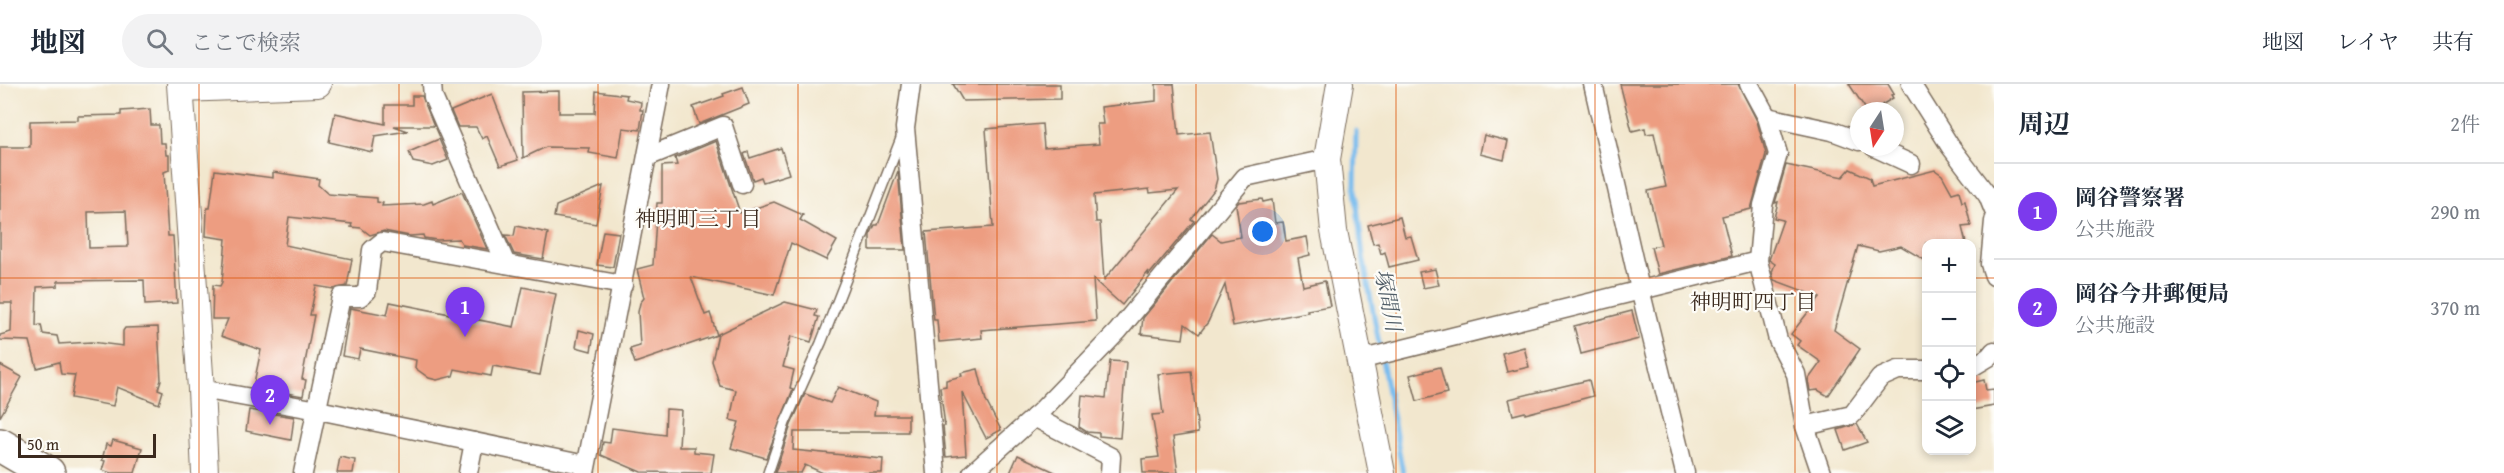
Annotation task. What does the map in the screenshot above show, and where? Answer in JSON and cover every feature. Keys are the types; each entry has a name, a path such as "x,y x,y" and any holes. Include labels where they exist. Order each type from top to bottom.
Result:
{"highway":[{"path":"0,445 48,473"}],"street":[{"path":"205,473 180,87 318,84"},
{"path":"432,84 433,97 506,264"},
{"path":"201,389 474,442 586,469 624,285 661,84"},
{"path":"911,84 905,128 936,473"},
{"path":"1340,84 1327,159 1334,231 1366,359 1382,473"},
{"path":"1593,84 1685,473"},
{"path":"1749,84 1767,117 1778,154 1763,205 1758,261 1778,340 1796,374 1806,426 1821,473"},
{"path":"1911,84 1950,146 1988,196 1994,211"},
{"path":"1767,117 1832,131 1850,138"},
{"path":"647,157 723,126 742,184"},
{"path":"1894,156 1911,164"},
{"path":"972,473 1034,417 1118,331 1245,177 1327,159"},
{"path":"1994,221 1990,264 1994,276"},
{"path":"303,473 341,297 360,297 367,291 372,249 382,242 624,285"},
{"path":"1366,359 1758,261"},
{"path":"1976,364 1989,357 1994,351"},
{"path":"1806,426 1852,415 1880,378 1898,370 1922,370"},
{"path":"1034,417 1111,457 1110,473"},
{"path":"468,473 474,442"}],"lane":[{"path":"768,473 785,423 821,343 905,128"}],"building":[{"path":"953,84 1060,84 1060,99 963,101"},
{"path":"1156,84 1174,84 1179,135 1210,132 1217,179 1214,190 1191,219 1194,221 1122,305 1093,279 1096,321 981,330 982,338 939,342 937,320 934,320 926,232 993,227 986,129 1042,124 1044,148 1099,144 1097,124 1103,124 1101,107 1156,101","holes":["1149,189 1150,193 1178,190 1104,280 1100,222 1096,222 1094,195"]},
{"path":"1620,84 1738,84 1757,121 1766,154 1751,209 1722,216 1732,256 1658,274 1651,247 1661,245 1648,191 1666,187 1654,133 1646,134 1645,128 1632,131"},
{"path":"1849,84 1888,84 1894,94 1891,95 1893,98 1887,102 1861,102"},
{"path":"743,87 749,104 699,124 693,107"},
{"path":"559,91 559,113 595,113 596,91 627,95 626,99 641,102 640,110 643,110 640,130 623,128 618,158 589,153 590,148 546,147 523,158 522,92"},
{"path":"492,94 518,160 500,166 487,136 482,139 476,127 458,127 451,111"},
{"path":"412,96 422,96 434,126 394,126 408,131 375,136 372,152 329,142 335,113 385,124 385,105 412,105"},
{"path":"150,109 151,125 159,125 160,143 165,143 166,155 169,155 169,170 164,172 168,236 173,236 177,303 145,305 144,280 58,281 58,286 37,287 36,326 41,325 43,334 57,336 59,344 91,342 123,346 125,328 158,327 161,380 158,389 163,391 159,404 117,387 113,406 71,398 75,375 61,374 59,362 37,368 30,341 0,340 0,335 11,332 12,303 0,303 0,147 30,147 30,121 78,120 78,116 121,115 121,111","holes":["126,211 128,247 89,248 88,212"]},
{"path":"1484,135 1508,141 1504,160 1480,154"},
{"path":"439,139 448,160 433,166 413,162 409,152"},
{"path":"716,141 740,213 774,202 803,215 800,220 837,241 826,260 791,243 774,295 691,277 705,315 710,313 717,335 635,363 630,349 640,346 638,312 644,298 637,269 653,265 657,203 662,203 662,166 677,165 675,158"},
{"path":"781,148 789,174 763,182 761,177 753,180 744,154 748,152 750,158"},
{"path":"1786,165 1843,177 1850,169 1870,178 1872,186 1935,170 1942,175 1952,193 1959,191 1962,202 1965,201 1971,226 1962,227 1965,239 1922,239 1922,259 1901,246 1879,251 1858,246 1834,330 1860,349 1828,396 1818,390 1810,391 1808,380 1821,362 1797,345 1800,341 1791,334 1820,297 1774,280 1772,272 1775,264 1769,260 1783,220 1774,218 1778,202 1775,203"},
{"path":"215,170 273,178 273,172 319,179 318,185 328,194 377,198 377,202 383,203 382,206 424,204 432,201 433,204 462,192 487,249 463,245 459,239 437,240 424,238 423,235 410,236 384,231 370,235 361,228 351,227 352,224 289,217 285,245 352,259 347,286 334,289 316,286 310,315 314,315 302,379 306,380 303,396 258,388 258,384 254,383 261,350 221,336 228,319 212,319 213,285 220,286 222,282 226,239 206,236 207,208 210,208"},
{"path":"898,171 905,250 870,250 870,235 875,225 878,225"},
{"path":"603,186 596,224 554,217 556,206"},
{"path":"1262,199 1263,202 1272,200 1275,223 1283,222 1286,241 1307,237 1310,255 1298,258 1303,286 1325,281 1330,306 1233,326 1225,285 1208,322 1199,334 1185,324 1183,339 1141,334 1143,318 1212,234 1221,241 1241,237 1236,205 1239,202"},
{"path":"1400,217 1405,237 1411,236 1418,260 1389,267 1385,252 1381,254 1378,243 1373,244 1368,225"},
{"path":"516,226 548,233 543,259 514,254 505,235 514,236"},
{"path":"603,231 619,233 613,267 597,265"},
{"path":"1435,269 1439,285 1423,288 1419,272"},
{"path":"523,287 556,294 540,375 493,366 491,376 455,369 453,376 437,380 429,378 415,368 416,360 360,349 358,359 342,356 350,308 387,315 390,302 514,327"},
{"path":"785,302 817,310 815,316 819,317 811,342 791,336 783,367 794,370 790,388 793,389 766,458 731,448 739,422 730,420 736,390 720,386 712,361 718,334"},
{"path":"1632,311 1639,339 1581,354 1574,326"},
{"path":"579,330 594,334 591,351 576,347"},
{"path":"1524,347 1529,367 1507,372 1502,353"},
{"path":"1110,361 1126,362 1120,438 1099,436 1099,433 1087,432 1079,427 1082,395 1106,398"},
{"path":"0,365 22,377 0,417"},
{"path":"1440,367 1447,393 1417,401 1410,375"},
{"path":"978,369 986,401 1001,430 986,438 962,392 966,455 946,457 940,387 946,386 946,380"},
{"path":"1191,371 1198,433 1173,437 1178,473 1143,473 1142,459 1159,457 1152,415 1163,414 1158,374"},
{"path":"1589,380 1593,396 1513,415 1509,399"},
{"path":"1984,380 1986,390 1994,389 1994,406 1976,409 1976,382"},
{"path":"838,387 876,402 874,415 908,415 908,432 794,432 793,450 883,459 882,473 823,473 805,465 801,473 775,473 791,425 805,394 830,403"},
{"path":"666,409 681,410 679,447 694,447 694,452 714,454 711,473 641,472 601,455 603,442 610,443 612,428 665,435"},
{"path":"249,410 294,417 291,440 246,431"},
{"path":"1857,424 1867,442 1845,450 1838,430"},
{"path":"113,440 142,448 135,473 111,473 102,470 106,444 111,446"},
{"path":"1018,455 1057,473 1010,473"},
{"path":"340,457 355,460 353,473 337,473"}],"waterway":[{"name":"塚間川","path":"1356,131 1355,189 1363,257 1403,473"}],"place":[{"name":"岡谷警察署","path":"465,337"},
{"name":"岡谷今井郵便局","path":"270,425"}],"district":[{"name":"神明町三丁目","path":"698,219"},
{"name":"神明町四丁目","path":"1753,302"}]}
